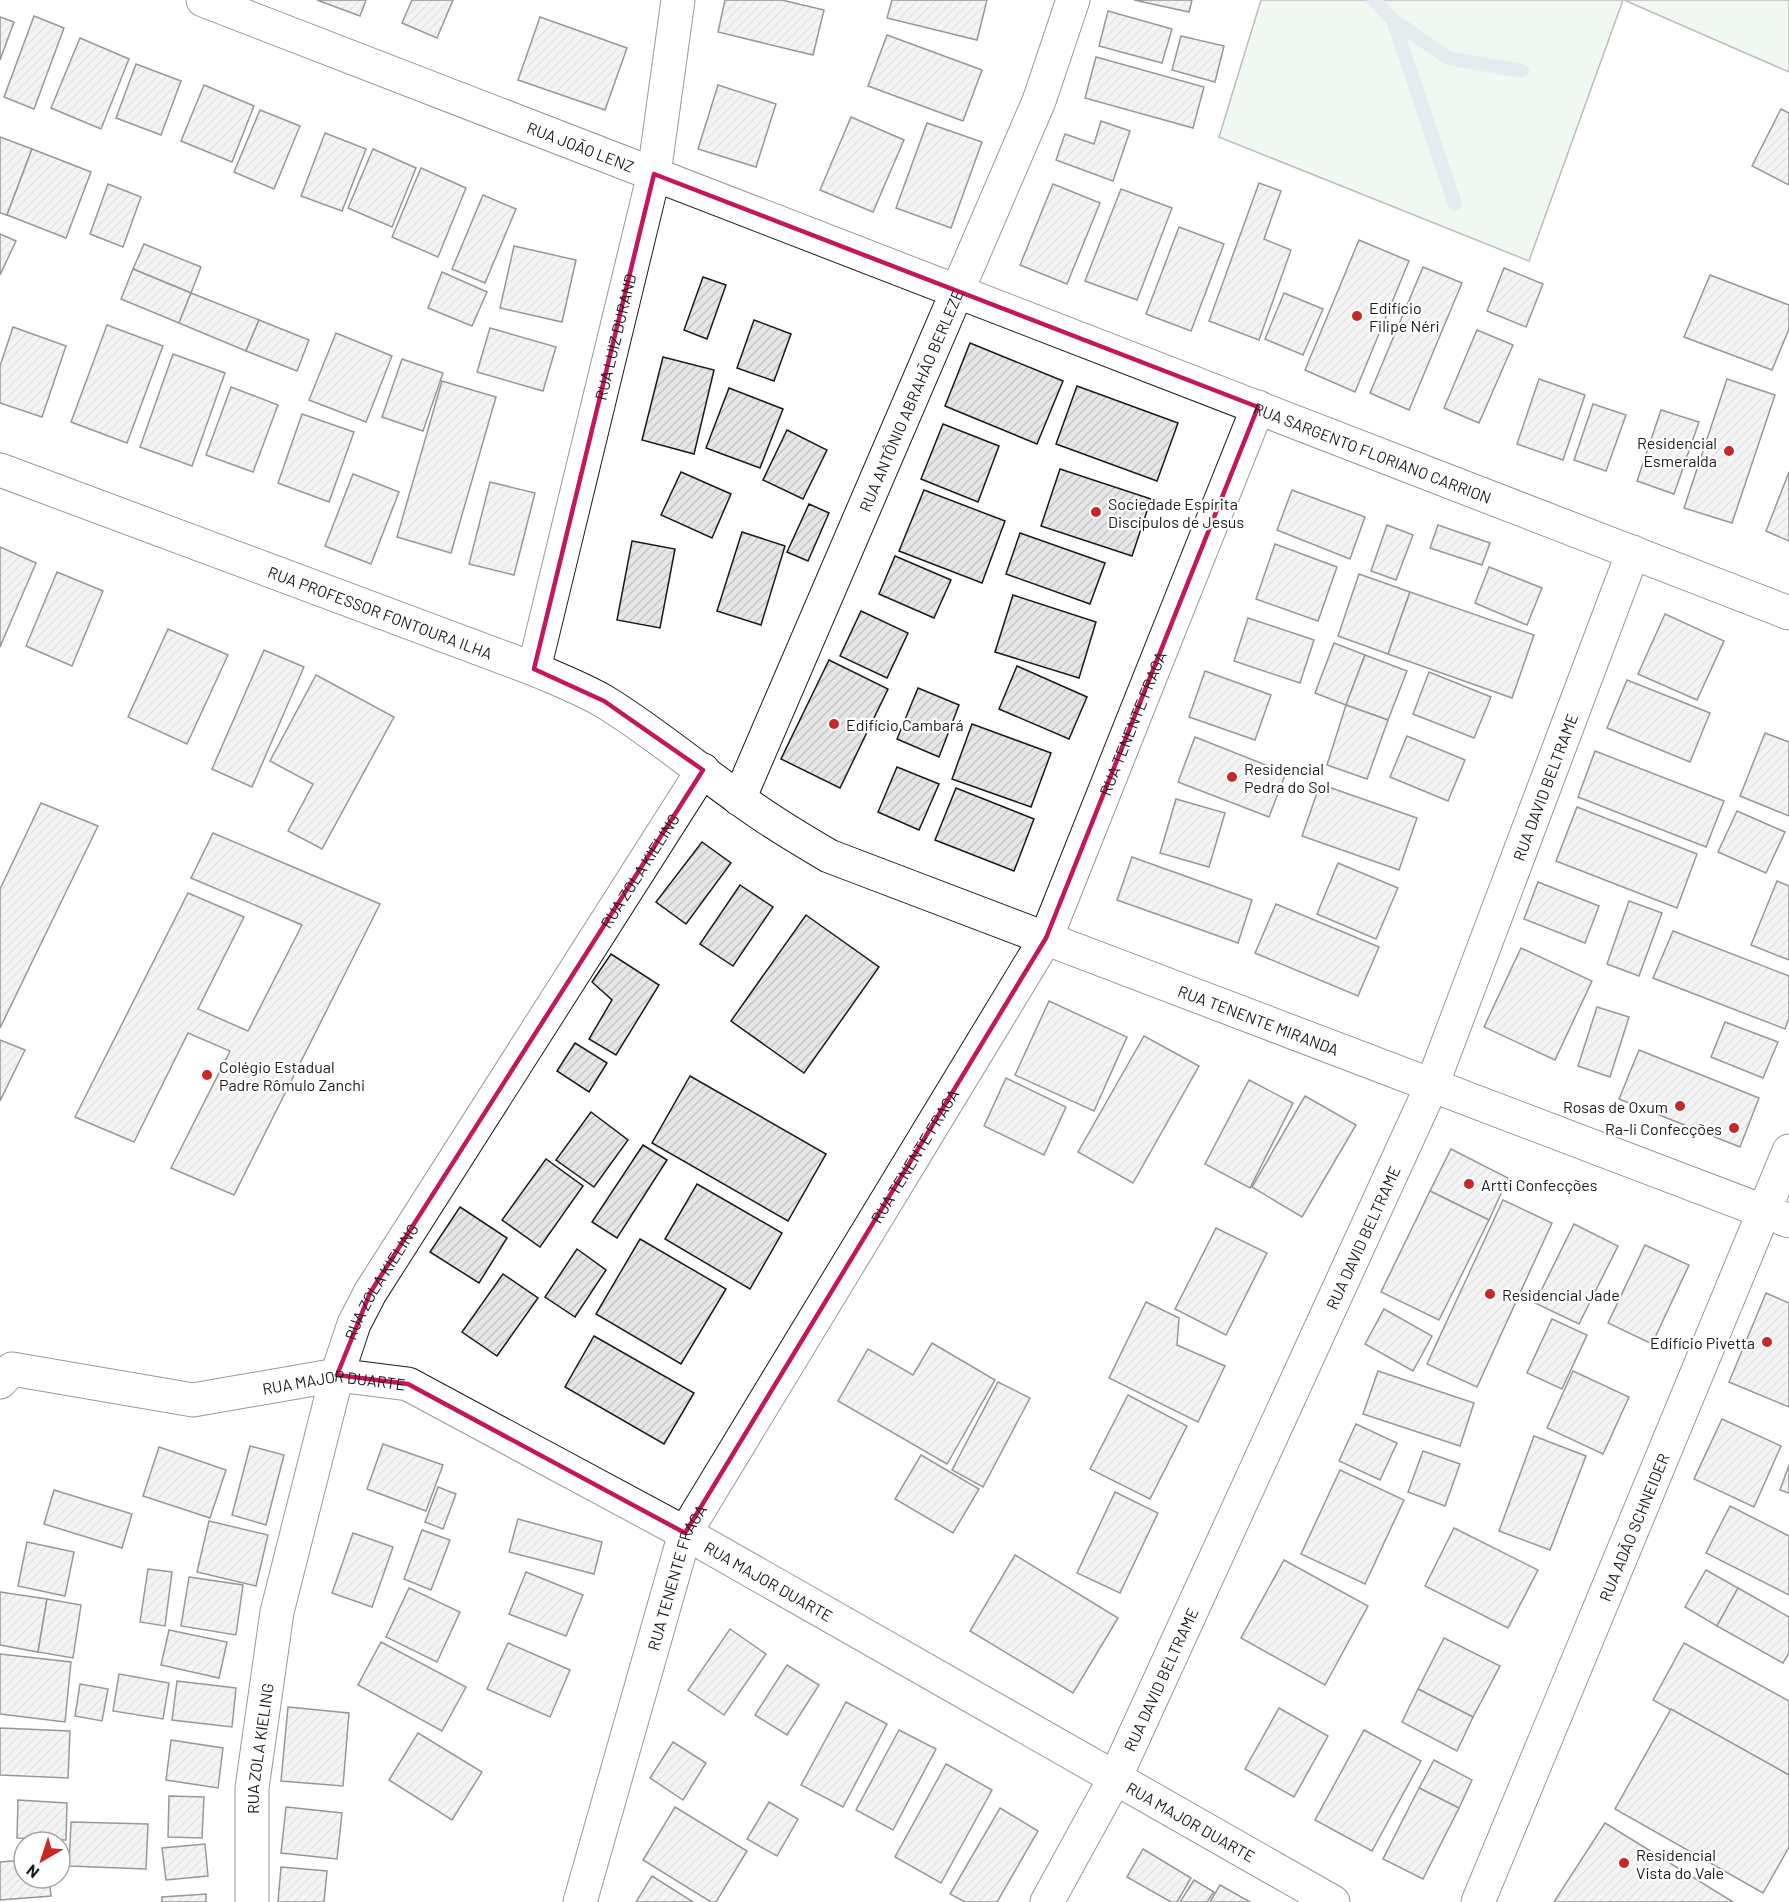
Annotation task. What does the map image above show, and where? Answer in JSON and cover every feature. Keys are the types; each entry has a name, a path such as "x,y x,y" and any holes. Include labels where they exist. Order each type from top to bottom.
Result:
{"street":[{"name":"RUA JOÃO LENZ","path":"203,0 957,292"},
{"name":"RUA LUIZ DURAND","path":"534,669 654,174 678,0"},
{"name":"RUA ANTÔNIO ABRAHÃO BERLEZE","path":"739,799 1039,101 1073,0"},
{"name":"RUA SARGENTO FLORIANO CARRION","path":"957,292 1789,613"},
{"name":"RUA TENENTE FRAGA","path":"580,1902 685,1533 1046,938 1258,407"},
{"name":"RUA PROFESSOR FONTOURA ILHA","path":"0,470 534,669 604,701 703,770 739,799"},
{"name":"RUA DAVID BELTRAME","path":"1047,1902 1115,1778 1432,1085 1633,552"},
{"name":"RUA ZOLA KIELING","path":"252,1902 252,1788 276,1612 337,1375 354,1324 370,1293 703,770"},
{"name":"RUA TENENTE MIRANDA","path":"739,799 829,856 1777,1216"},
{"name":"RUA ADÃO SCHNEIDER","path":"1478,1902 1777,1216 1789,1151"},
{"name":"RUA MAJOR DUARTE","path":"0,1382 12,1369 193,1400 337,1375 408,1384 685,1533 1333,1902"}],"highlighted area":[{"path":"654,174 1258,407 1046,938 685,1533 408,1384 337,1375 370,1293 703,770 604,701 534,669"}],"green space":[{"path":"1261,0 1623,0 1529,261 1219,137"},
{"path":"1624,0 1789,0 1789,72"}],"building":[{"path":"317,0 366,0 360,16"},
{"path":"412,0 453,0 437,38 402,23"},
{"path":"725,0 782,0 824,10 813,55 718,32"},
{"path":"892,0 987,0 977,40 887,18"},
{"path":"1134,0 1192,0 1189,12"},
{"path":"1108,11 1172,29 1162,63 1099,46"},
{"path":"34,16 64,28 34,109 4,97"},
{"path":"0,17 14,22 0,60"},
{"path":"540,17 627,48 605,110 518,80"},
{"path":"887,35 982,70 963,121 868,86"},
{"path":"1181,36 1224,46 1215,82 1172,70"},
{"path":"80,38 129,59 101,129 51,108"},
{"path":"1096,57 1204,87 1193,128 1085,98"},
{"path":"136,64 181,81 161,135 116,118"},
{"path":"204,85 254,106 232,162 181,141"},
{"path":"718,85 776,104 756,167 698,149"},
{"path":"1781,109 1789,113 1789,185 1752,166"},
{"path":"260,110 300,126 274,189 234,172"},
{"path":"851,117 904,140 873,212 820,190"},
{"path":"1101,121 1130,131 1113,181 1056,160 1065,134 1094,144"},
{"path":"927,123 982,142 951,228 896,208"},
{"path":"325,133 366,149 342,211 301,196"},
{"path":"0,137 32,149 7,215 0,213"},
{"path":"32,149 91,172 66,238 7,215"},
{"path":"373,149 416,168 392,227 348,208"},
{"path":"421,168 466,188 438,257 392,237"},
{"path":"1259,183 1281,191 1264,239 1291,250 1259,340 1209,321"},
{"path":"108,184 141,197 123,247 90,234"},
{"path":"1053,184 1100,203 1067,284 1020,265"},
{"path":"1121,189 1172,208 1137,300 1085,281"},
{"path":"483,195 516,209 485,283 452,269"},
{"path":"1179,227 1224,244 1191,331 1146,314"},
{"path":"0,234 16,241 0,275"},
{"name":"Edifício Filipe Néri","path":"1359,240 1409,261 1355,392 1305,370"},
{"path":"144,244 201,267 191,293 133,269"},
{"path":"514,246 576,260 562,322 500,308"},
{"path":"1423,267 1462,283 1409,410 1370,393"},
{"path":"1504,268 1543,284 1526,327 1487,311"},
{"path":"133,269 191,293 179,323 121,299"},
{"path":"442,272 487,292 472,326 428,308"},
{"path":"1710,275 1789,305 1789,329 1772,370 1684,337"},
{"path":"703,277 726,285 707,339 684,330"},
{"path":"191,293 259,320 246,351 179,323"},
{"path":"1284,293 1323,309 1303,355 1265,339"},
{"path":"259,320 309,340 297,371 246,351"},
{"path":"754,320 791,334 774,381 737,368"},
{"path":"107,325 163,346 127,443 71,422"},
{"path":"13,327 66,346 42,417 0,403 0,366"},
{"path":"490,328 556,347 543,391 477,372"},
{"path":"1477,330 1513,345 1479,423 1444,408"},
{"path":"336,333 392,356 366,422 309,400"},
{"path":"970,343 1063,381 1037,444 945,406"},
{"path":"173,354 225,373 192,466 140,447"},
{"path":"663,357 714,370 694,454 642,440"},
{"path":"402,359 443,373 423,431 382,417"},
{"path":"1539,379 1585,395 1563,460 1517,444"},
{"name":"Residencial Esmeralda","path":"1727,379 1775,395 1732,523 1684,508"},
{"path":"442,381 496,397 451,553 397,537"},
{"path":"1077,386 1178,423 1157,481 1056,444"},
{"path":"231,387 278,405 253,472 206,455"},
{"path":"729,388 783,409 760,468 706,448"},
{"path":"1593,404 1626,415 1606,471 1574,460"},
{"path":"1661,410 1699,422 1674,494 1637,481"},
{"path":"302,414 354,432 329,502 278,483"},
{"path":"943,424 999,446 978,502 921,479"},
{"path":"787,430 827,450 803,499 763,480"},
{"name":"Sociedade Espírita Discípulos de Jesus","path":"1060,469 1151,499 1132,556 1041,526"},
{"path":"681,472 731,494 712,538 661,515"},
{"path":"1789,472 1789,541 1766,531"},
{"path":"353,474 399,492 371,564 325,546"},
{"path":"490,482 535,493 514,575 469,564"},
{"path":"924,490 1005,521 982,583 899,551"},
{"path":"1292,490 1365,517 1350,559 1277,530"},
{"path":"809,504 829,513 808,561 787,552"},
{"path":"1387,525 1413,535 1396,580 1371,571"},
{"path":"1438,525 1490,543 1482,565 1430,548"},
{"path":"742,532 785,546 761,625 717,611"},
{"path":"1020,533 1105,563 1090,604 1006,574"},
{"path":"632,541 675,549 660,628 617,620"},
{"path":"1275,544 1337,567 1318,621 1256,599"},
{"path":"0,547 36,563 0,647"},
{"path":"895,556 951,580 934,618 879,594"},
{"path":"1489,567 1542,588 1527,625 1475,603"},
{"path":"57,572 103,591 72,666 26,646"},
{"path":"1359,574 1410,592 1388,654 1338,636"},
{"path":"1410,592 1534,635 1512,698 1388,654"},
{"path":"1013,595 1096,622 1079,678 995,652"},
{"path":"861,611 908,633 887,678 840,656"},
{"path":"1665,614 1724,641 1697,700 1638,674"},
{"path":"1248,618 1314,640 1300,683 1234,661"},
{"path":"168,629 228,655 187,744 128,717"},
{"path":"1334,643 1365,655 1346,705 1315,693"},
{"path":"264,650 304,667 252,787 212,769"},
{"path":"1365,655 1407,671 1388,720 1346,705"},
{"name":"Edifício Cambará","path":"829,660 888,689 840,788 781,759"},
{"path":"1017,666 1087,697 1069,739 999,709"},
{"path":"1205,671 1271,695 1255,740 1189,717"},
{"path":"1429,672 1491,697 1474,738 1413,714"},
{"path":"316,675 394,717 322,849 288,831 313,784 270,761"},
{"path":"1627,680 1710,713 1690,762 1607,728"},
{"path":"918,688 959,705 939,757 897,739"},
{"path":"1346,705 1388,720 1367,779 1327,765"},
{"path":"972,724 1051,753 1031,807 952,779"},
{"path":"1765,733 1789,742 1789,816 1740,796"},
{"path":"1407,736 1465,760 1448,801 1390,777"},
{"name":"Residencial Pedra do Sol","path":"1195,737 1286,773 1269,817 1178,782"},
{"path":"1595,751 1724,801 1706,847 1578,797"},
{"path":"897,767 939,784 919,830 878,812"},
{"path":"1320,784 1417,818 1399,870 1302,836"},
{"path":"956,788 1034,819 1014,871 935,840"},
{"path":"1176,799 1225,813 1209,867 1160,853"},
{"path":"41,803 98,826 0,1028 0,889"},
{"path":"1577,807 1697,854 1677,908 1556,861"},
{"path":"1737,811 1785,832 1766,873 1718,852"},
{"path":"213,833 380,904 234,1195 171,1168 230,1051 188,1033 134,1142 75,1117 188,893 244,917 198,1009 248,1031 302,925 191,878"},
{"path":"702,842 731,863 686,924 656,902"},
{"path":"1132,857 1252,900 1238,943 1117,900"},
{"path":"1338,863 1398,888 1376,939 1317,914"},
{"path":"1777,881 1789,886 1789,960 1751,945"},
{"path":"1538,882 1599,906 1585,943 1524,919"},
{"path":"740,885 773,907 733,966 700,944"},
{"path":"1629,901 1662,913 1639,976 1607,964"},
{"path":"1276,904 1379,947 1358,996 1255,953"},
{"path":"806,915 879,967 804,1073 731,1021"},
{"path":"1673,931 1789,976 1789,1018 1785,1029 1653,978"},
{"path":"1521,948 1592,981 1555,1060 1484,1027"},
{"path":"611,954 659,985 616,1055 589,1039 612,1000 592,982"},
{"path":"1049,1001 1127,1037 1094,1111 1015,1075"},
{"path":"1597,1007 1629,1017 1610,1077 1578,1066"},
{"path":"1725,1022 1778,1042 1763,1078 1711,1057"},
{"path":"1144,1036 1199,1066 1133,1183 1078,1152"},
{"path":"0,1040 25,1050 0,1101"},
{"path":"575,1043 607,1063 589,1092 557,1071"},
{"path":"1639,1050 1759,1098 1740,1147 1619,1099"},
{"path":"690,1076 826,1154 788,1221 652,1143"},
{"path":"1006,1078 1066,1107 1044,1155 984,1126"},
{"path":"1249,1080 1293,1103 1250,1188 1205,1164"},
{"path":"1305,1096 1356,1125 1302,1217 1252,1187"},
{"path":"591,1112 628,1140 594,1187 556,1160"},
{"path":"643,1145 667,1160 617,1238 592,1222"},
{"name":"Artti Confecções","path":"1451,1149 1508,1178 1489,1220 1430,1191"},
{"path":"546,1159 583,1186 540,1247 502,1220"},
{"path":"697,1184 782,1233 750,1289 665,1239"},
{"path":"1430,1191 1489,1220 1439,1320 1381,1292"},
{"name":"Residencial Jade","path":"1503,1200 1552,1223 1477,1387 1427,1364"},
{"path":"460,1207 507,1238 479,1283 430,1252"},
{"path":"1574,1224 1618,1246 1579,1324 1535,1303"},
{"path":"1216,1228 1267,1253 1226,1335 1175,1309"},
{"path":"640,1239 726,1289 681,1364 596,1314"},
{"path":"1645,1245 1689,1265 1652,1344 1608,1323"},
{"path":"577,1249 606,1270 575,1317 545,1297"},
{"path":"503,1274 538,1298 497,1356 462,1332"},
{"name":"Edifício Pivetta","path":"1766,1293 1789,1303 1789,1407 1729,1382"},
{"path":"1146,1302 1179,1318 1177,1345 1225,1366 1198,1422 1109,1378"},
{"path":"1384,1309 1432,1336 1413,1371 1365,1344"},
{"path":"1552,1319 1587,1335 1562,1389 1527,1373"},
{"path":"594,1336 694,1393 664,1444 565,1387"},
{"path":"932,1343 995,1380 947,1464 838,1401 868,1349 913,1375"},
{"path":"1378,1371 1474,1403 1460,1446 1363,1414"},
{"path":"1573,1371 1629,1397 1603,1454 1547,1428"},
{"path":"998,1382 1030,1398 983,1487 952,1470"},
{"path":"1128,1395 1187,1426 1150,1499 1090,1469"},
{"path":"1722,1419 1781,1446 1754,1507 1694,1479"},
{"path":"1356,1424 1397,1443 1380,1480 1339,1461"},
{"path":"1534,1436 1586,1456 1550,1550 1499,1531"},
{"path":"383,1444 443,1465 426,1511 367,1489"},
{"path":"250,1446 284,1455 266,1525 232,1515"},
{"path":"159,1447 226,1470 210,1518 143,1496"},
{"path":"1423,1451 1460,1464 1445,1506 1408,1492"},
{"path":"921,1455 979,1489 953,1533 895,1499"},
{"path":"1789,1465 1789,1493 1780,1490"},
{"path":"1340,1470 1404,1500 1365,1584 1301,1554"},
{"path":"438,1487 456,1494 443,1529 425,1522"},
{"path":"54,1490 132,1514 122,1548 44,1524"},
{"path":"1115,1492 1158,1513 1120,1593 1077,1573"},
{"path":"1730,1506 1789,1536 1789,1595 1706,1553"},
{"path":"518,1519 602,1542 594,1574 509,1552"},
{"path":"209,1521 268,1535 256,1586 197,1572"},
{"path":"1454,1528 1538,1570 1508,1628 1425,1586"},
{"path":"422,1530 450,1540 431,1590 404,1579"},
{"path":"353,1533 393,1547 372,1607 332,1593"},
{"path":"27,1542 74,1552 65,1596 18,1586"},
{"path":"1015,1555 1118,1618 1073,1693 970,1631"},
{"path":"1284,1560 1368,1606 1325,1685 1241,1638"},
{"path":"148,1569 172,1572 165,1626 140,1622"},
{"path":"1706,1570 1738,1588 1717,1626 1685,1607"},
{"path":"526,1572 583,1595 566,1636 509,1614"},
{"path":"189,1577 243,1585 236,1635 181,1626"},
{"path":"409,1588 460,1612 437,1662 386,1637"},
{"path":"1738,1588 1789,1617 1789,1653 1783,1663 1717,1626"},
{"path":"0,1592 47,1599 38,1652 0,1645"},
{"path":"47,1599 81,1605 73,1658 38,1652"},
{"path":"730,1629 766,1654 724,1715 688,1690"},
{"path":"169,1630 227,1642 219,1678 161,1665"},
{"path":"1444,1638 1500,1666 1473,1717 1418,1689"},
{"path":"381,1642 466,1687 442,1731 358,1685"},
{"path":"508,1643 570,1670 550,1717 487,1689"},
{"path":"1684,1643 1789,1701 1789,1775 1653,1700"},
{"path":"0,1654 71,1662 65,1722 0,1714"},
{"path":"787,1665 819,1685 787,1735 755,1715"},
{"path":"119,1674 169,1683 163,1719 113,1711"},
{"path":"177,1681 236,1688 232,1727 172,1720"},
{"path":"80,1684 108,1689 102,1721 75,1716"},
{"path":"1418,1689 1473,1717 1457,1751 1402,1722"},
{"path":"846,1702 887,1724 843,1807 801,1785"},
{"path":"288,1707 349,1713 343,1786 281,1781"},
{"path":"1279,1708 1328,1736 1294,1797 1245,1769"},
{"path":"1671,1709 1789,1775 1789,1847 1763,1893 1615,1809"},
{"path":"0,1728 70,1731 68,1778 0,1775"},
{"path":"899,1730 936,1749 893,1830 856,1810"},
{"path":"1364,1730 1421,1761 1372,1851 1315,1820"},
{"path":"418,1733 482,1772 452,1820 389,1780"},
{"path":"171,1740 223,1748 218,1788 166,1780"},
{"path":"673,1742 706,1763 683,1800 650,1778"},
{"path":"1434,1760 1472,1780 1459,1808 1419,1788"},
{"path":"946,1764 992,1790 941,1883 895,1857"},
{"path":"1419,1788 1459,1808 1423,1879 1383,1859"},
{"path":"169,1796 204,1797 202,1838 168,1837"},
{"path":"18,1800 67,1803 66,1830 17,1830"},
{"path":"769,1802 798,1819 777,1856 747,1839"},
{"path":"286,1807 342,1813 337,1859 281,1853"},
{"path":"675,1807 747,1851 716,1902 711,1902 643,1860"},
{"path":"1000,1808 1038,1831 997,1902 965,1902 950,1894"},
{"path":"71,1822 148,1824 146,1869 72,1866"},
{"name":"Residencial Vista do Vale","path":"1605,1823 1733,1902 1554,1902"},
{"path":"205,1844 208,1876 166,1880 162,1848"},
{"path":"1143,1849 1191,1878 1177,1902 1171,1902 1127,1877"},
{"path":"12,1861 12,1890 50,1890 51,1896 0,1900 0,1862"},
{"path":"281,1867 327,1871 324,1902 278,1902"},
{"path":"652,1876 693,1902 636,1902"},
{"path":"1194,1880 1214,1892 1207,1902 1180,1902"},
{"path":"1220,1885 1250,1902 1210,1902"},
{"path":"206,1894 206,1902 162,1902 162,1897"}],"waterway":[{"path":"1374,0 1393,20 1455,204"},
{"path":"1393,20 1448,58 1522,71"}],"place":[{"name":"Edifício Filipe Néri","path":"1357,316"},
{"name":"Residencial Esmeralda","path":"1729,451"},
{"name":"Sociedade Espírita Discípulos de Jesus","path":"1096,512"},
{"name":"Edifício Cambará","path":"834,724"},
{"name":"Residencial Pedra do Sol","path":"1232,777"},
{"name":"Colégio Estadual Padre Rômulo Zanchi","path":"207,1075"},
{"name":"Rosas de Oxum","path":"1680,1106"},
{"name":"Ra-li Confecções","path":"1734,1128"},
{"name":"Artti Confecções","path":"1469,1184"},
{"name":"Residencial Jade","path":"1490,1294"},
{"name":"Edifício Pivetta","path":"1767,1342"},
{"name":"Residencial Vista do Vale","path":"1624,1863"}]}
